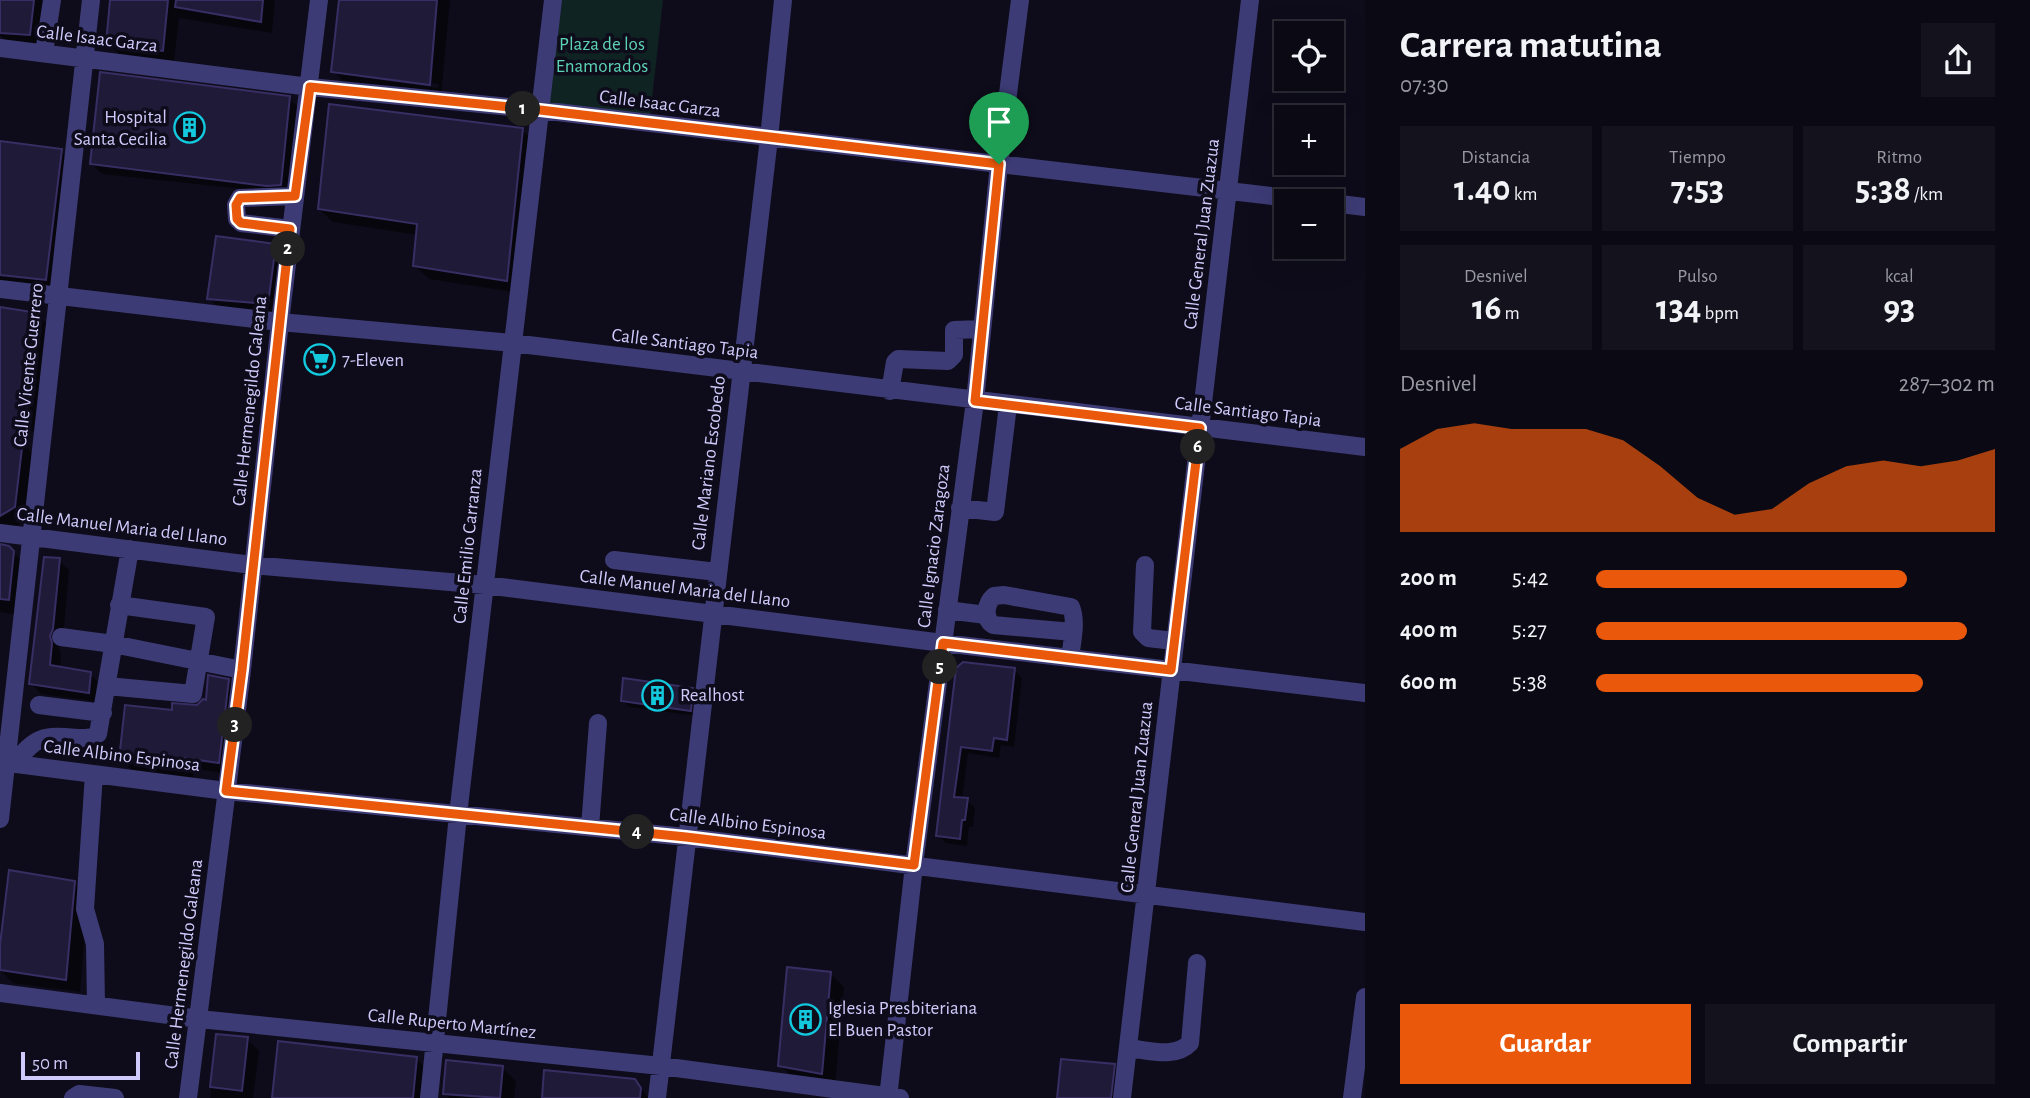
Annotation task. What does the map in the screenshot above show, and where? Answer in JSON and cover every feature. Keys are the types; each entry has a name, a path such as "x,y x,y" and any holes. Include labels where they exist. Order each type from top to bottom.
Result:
{"street":[{"path":"44,53 52,0"},
{"name":"Calle Vicente Guerrero","path":"0,818 91,0"},
{"name":"Calle Hermenegildo Galeana","path":"188,1098 242,670 290,229 319,0"},
{"name":"Calle Emilio Carranza","path":"429,1098 458,815 553,0"},
{"name":"Calle Mariano Escobedo","path":"657,1098 783,0"},
{"name":"Calle Ignacio Zaragoza","path":"892,1097 914,865 975,401 999,164 1020,0"},
{"name":"Calle General Juan Zuazua","path":"1122,1098 1250,0"},
{"name":"Calle Isaac Garza","path":"0,48 310,87 540,110 1274,196"},
{"path":"290,229 241,223 237,219 236,205 240,198 295,196"},
{"path":"1344,204 1365,207"},
{"name":"Calle Santiago Tapia","path":"0,289 280,322 512,343 1365,447"},
{"path":"890,391 895,362 898,359 948,361 954,355 954,330 982,329"},
{"path":"960,508 995,512 1008,405"},
{"name":"Calle Manuel Maria del Llano","path":"0,533 252,565 485,585 943,643 1365,692"},
{"path":"7,763 41,737 94,737 98,734 130,549"},
{"path":"614,560 717,572"},
{"path":"1145,565 1142,632 1148,638 1174,641"},
{"path":"1070,658 1073,632 1073,611 1066,605 997,595 989,601 986,615 990,624 1073,632"},
{"path":"107,686 193,694 214,617 119,604"},
{"path":"947,610 986,615"},
{"path":"61,637 113,644 242,670"},
{"path":"39,705 103,713"},
{"path":"590,827 598,723"},
{"name":"Calle Albino Espinosa","path":"7,763 226,791 686,837 1365,922"},
{"path":"94,774 85,909 95,944 96,1004"},
{"path":"1128,1048 1170,1052 1182,1050 1190,1043 1197,962"},
{"name":"Calle Ruperto Martínez","path":"0,993 200,1019 661,1066 892,1097"},
{"path":"1352,1098 1365,997"},
{"path":"73,1098 79,1094 115,1098"}],"green space":[{"name":"Plaza de los Enamorados","path":"553,0 663,0 649,126 540,110"}],"building":[{"path":"0,0 34,0 30,35 0,33"},
{"path":"110,0 168,0 163,51 106,44"},
{"path":"176,0 263,0 261,22 175,7"},
{"path":"339,0 437,0 430,85 331,72"},
{"name":"Hospital Santa Cecilia","path":"100,72 290,96 281,185 267,186 90,164"},
{"path":"329,104 523,128 507,281 413,266 417,224 318,209"},
{"path":"0,141 62,149 46,280 0,275"},
{"path":"216,236 276,244 268,304 207,299"},
{"path":"0,307 38,313 15,507 0,516"},
{"path":"0,544 9,546 14,551 9,600 0,599"},
{"path":"44,557 60,558 50,636 50,665 91,672 89,693 29,684"},
{"path":"963,662 1015,668 1007,740 994,738 992,751 961,747 954,797 968,798 960,839 936,836 956,668"},
{"path":"208,675 229,679 219,763 183,758 182,768 119,760 125,705 172,710 172,703 197,705 203,699 206,700"},
{"name":"Realhost","path":"623,678 693,688 691,711 621,701"},
{"path":"9,870 75,881 66,980 0,970 0,945"},
{"name":"Iglesia Presbiteriana El Buen Pastor","path":"787,967 831,972 822,1074 778,1066"},
{"path":"216,1034 248,1037 242,1091 210,1087"},
{"path":"278,1041 417,1057 413,1098 272,1098"},
{"path":"1061,1059 1115,1064 1111,1098 1057,1098"},
{"path":"446,1060 503,1066 500,1098 443,1094"},
{"path":"544,1070 635,1079 641,1088 640,1098 542,1098"}],"place":[{"name":"Hospital Santa Cecilia","path":"190,128"},
{"name":"7-Eleven","path":"319,360"},
{"name":"Realhost","path":"657,695"},
{"name":"Iglesia Presbiteriana El Buen Pastor","path":"805,1019"}],"route":[{"path":"310,87 540,110 999,164 975,401 1200,428 1171,670 943,643 914,865 686,837 226,791 242,670 290,229 241,223 237,219 236,205 240,198 295,196 310,87"}]}
